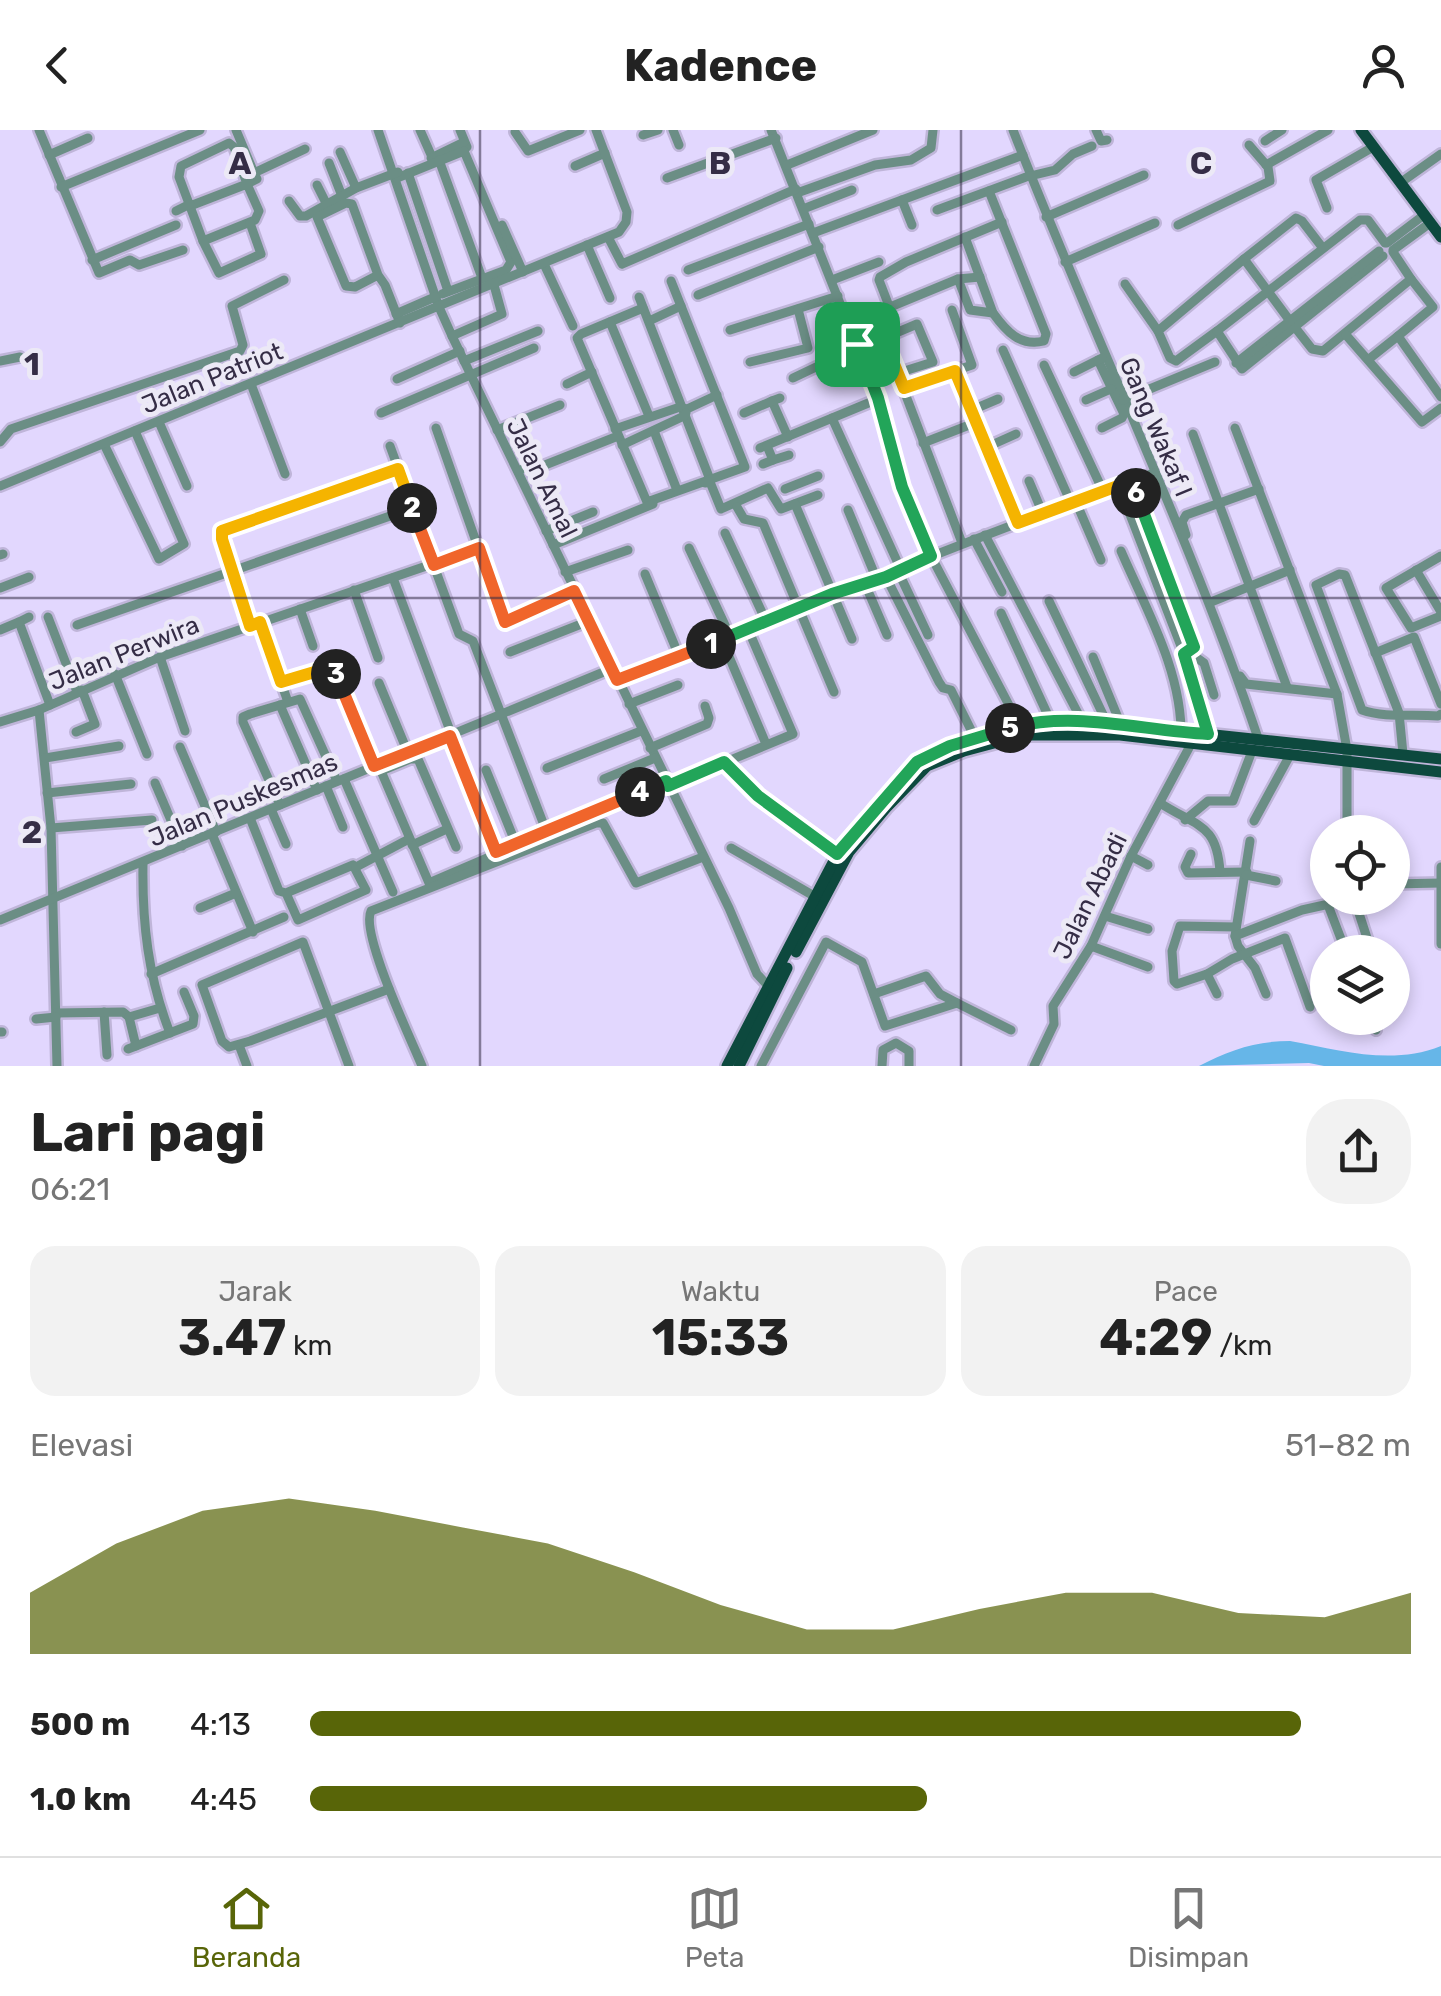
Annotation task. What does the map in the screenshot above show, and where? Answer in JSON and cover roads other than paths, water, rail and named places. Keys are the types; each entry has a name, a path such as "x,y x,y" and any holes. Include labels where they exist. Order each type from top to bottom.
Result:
{"main road":[{"path":"1361,130 1441,237"},
{"path":"727,1066 848,852 882,805 927,766 964,750 1052,722 1082,722 1107,723 1184,740 1208,734 1290,755 1403,754 1441,760"},
{"path":"782,970 837,854 929,754 975,738 1022,730 1120,735 1347,756 1441,772"},
{"path":"739,1066 772,990"}],"street":[{"path":"39,130 100,274 130,260 140,265 187,248 203,241 250,223 259,216 234,148 224,144 178,168 203,241 219,273 260,254 250,223"},
{"path":"61,187 200,130"},
{"path":"176,211 257,179 236,130"},
{"name":"Jalan Amal","path":"378,130 452,336 757,974 772,990"},
{"path":"420,130 436,159 482,278"},
{"path":"460,130 524,272"},
{"path":"515,132 528,151 554,135 580,130"},
{"path":"441,297 494,284 622,229 627,217 596,130"},
{"path":"643,135 658,130"},
{"path":"673,130 679,145"},
{"path":"786,165 873,130"},
{"path":"608,237 622,264 797,191 911,160 929,150 933,130"},
{"name":"Gang Wakaf I","path":"1013,130 1102,358 1124,400 1239,683 1256,746"},
{"path":"1096,130 1101,141 1107,140"},
{"path":"1266,140 1282,130"},
{"path":"1266,165 1328,130"},
{"path":"667,178 774,134 878,398 902,487 931,556 1022,730"},
{"path":"49,155 88,138"},
{"path":"396,176 408,174 464,142"},
{"path":"1178,225 1270,180 1266,165 1249,144"},
{"path":"937,210 1055,170 1073,154 1092,146"},
{"path":"1327,208 1316,180 1373,148"},
{"path":"254,173 304,150"},
{"path":"289,201 302,216 356,188 462,150 511,262 506,270 441,297"},
{"path":"340,152 356,188"},
{"path":"575,166 605,153"},
{"path":"1400,183 1441,154"},
{"path":"688,270 1023,156"},
{"path":"329,163 342,196"},
{"path":"408,174 441,297"},
{"path":"1046,217 1144,175"},
{"path":"317,185 326,205"},
{"path":"804,209 852,190"},
{"path":"965,237 992,313 1021,341 1038,343 1046,337 989,191"},
{"path":"902,200 912,225"},
{"path":"378,275 356,287 346,286 318,220 320,215 352,204 398,318"},
{"path":"1158,331 1296,218 1322,247"},
{"path":"1125,284 1158,331 1170,358 1176,361 1322,247 1366,219 1441,318"},
{"path":"1217,330 1236,364 1427,219"},
{"path":"889,306 880,277 1002,222"},
{"path":"1065,262 1155,223"},
{"path":"92,260 176,225"},
{"path":"587,245 610,298"},
{"path":"698,295 819,247"},
{"path":"1244,259 1312,349 1318,351 1346,335 1411,279"},
{"path":"832,280 879,262"},
{"path":"544,264 574,326"},
{"path":"849,324 958,279 980,276"},
{"path":"958,279 970,310 992,313"},
{"path":"0,442 11,429 240,352 244,345 232,306 284,280"},
{"path":"644,308 578,336 645,502 745,467 671,282"},
{"path":"452,336 502,314 494,284"},
{"path":"730,330 838,296"},
{"name":"Jalan Patriot","path":"0,486 250,384 441,297"},
{"path":"639,297 709,478"},
{"path":"648,320 681,306"},
{"path":"1369,359 1433,307"},
{"path":"750,362 808,348 798,309"},
{"path":"904,388 972,362 952,310"},
{"path":"610,322 649,416"},
{"path":"884,338 918,324 933,362 898,373"},
{"path":"396,379 538,331"},
{"path":"793,378 880,335 884,338 923,443 948,491 962,543"},
{"path":"1346,335 1422,422 1441,408"},
{"path":"1398,336 1441,397"},
{"path":"381,412 534,348"},
{"path":"1004,350 1101,560"},
{"path":"0,361 20,356"},
{"path":"1074,372 1102,358 1124,416 1102,428"},
{"path":"1124,400 1215,362"},
{"path":"1044,365 1103,491"},
{"path":"955,371 1018,523"},
{"path":"567,384 592,372"},
{"path":"250,384 285,474"},
{"path":"1086,400 1112,388"},
{"path":"618,435 654,431 717,395"},
{"path":"788,455 768,462 763,447 878,398"},
{"path":"972,410 998,399"},
{"path":"744,413 776,400 788,438"},
{"path":"497,430 560,406"},
{"path":"519,473 618,435 649,416 684,411"},
{"path":"832,418 928,635"},
{"path":"158,422 187,486"},
{"path":"923,443 977,422"},
{"path":"436,428 505,622 574,591"},
{"path":"1236,428 1337,694 1347,756 1347,815"},
{"path":"654,431 677,490"},
{"path":"104,444 158,559 184,544 135,432"},
{"path":"987,447 1016,434"},
{"path":"1194,434 1287,687"},
{"path":"390,446 459,634 472,638 547,833"},
{"path":"343,827 284,703 281,682 222,539 225,528 398,469"},
{"path":"617,680 900,571 962,543 1154,473"},
{"path":"785,490 818,476"},
{"path":"1028,481 1043,514"},
{"path":"1131,481 1194,647 1185,656"},
{"path":"552,545 710,482 721,509 770,488 780,508 795,504 814,496 804,482"},
{"path":"1119,486 1185,656 1208,734"},
{"path":"1259,489 1186,515 1182,522 1211,602 1246,684 1337,694"},
{"path":"795,504 852,639"},
{"path":"77,625 412,508"},
{"path":"737,508 746,520 763,523 834,692"},
{"path":"848,510 942,688 952,690 975,738"},
{"path":"546,531 592,512"},
{"path":"726,534 766,621"},
{"path":"979,537 1002,592"},
{"path":"979,537 1082,722"},
{"name":"Jalan Perwira","path":"0,722 39,710 160,657 479,548"},
{"path":"689,548 766,744"},
{"path":"565,572 628,550"},
{"path":"1121,551 1165,655 1184,740"},
{"path":"1376,593 1441,556"},
{"path":"1211,602 1290,570"},
{"path":"1386,588 1410,628 1441,614 1416,570"},
{"path":"645,574 679,656"},
{"path":"1403,754 1399,714 1345,575 1316,585 1359,706 1373,714 1399,714 1441,714"},
{"path":"0,588 28,577"},
{"path":"392,578 496,852"},
{"path":"865,584 887,635"},
{"path":"354,590 378,658"},
{"path":"1049,601 1107,723"},
{"path":"300,609 313,646"},
{"path":"1001,613 1052,722"},
{"path":"48,617 95,724 76,732"},
{"path":"0,630 24,620 50,705"},
{"path":"510,652 589,621"},
{"path":"281,682 328,668 334,670 429,883 496,852 794,733 748,630"},
{"path":"1375,653 1414,637 1441,704"},
{"path":"1185,656 1204,664 1214,694"},
{"path":"160,657 184,731"},
{"path":"1093,657 1121,726"},
{"name":"Jalan Puskesmas","path":"0,920 378,768 611,669"},
{"path":"115,674 146,754"},
{"path":"379,684 408,754"},
{"path":"629,704 678,685"},
{"path":"286,844 244,718 297,698 394,892"},
{"path":"604,779 707,724 705,706"},
{"path":"39,710 50,828 57,1066"},
{"path":"547,768 641,730"},
{"name":"Jalan Abadi","path":"1034,1066 1054,1024 1053,1006 1091,946 1131,856 1160,803 1184,740"},
{"path":"45,758 119,746"},
{"path":"1186,820 1208,800 1233,801 1256,746"},
{"path":"180,747 253,932"},
{"path":"1254,821 1290,755"},
{"path":"378,768 418,759 456,847"},
{"path":"724,762 758,796 837,854"},
{"path":"486,770 516,844"},
{"path":"47,793 131,784"},
{"path":"156,784 182,846"},
{"path":"1160,803 1207,831 1215,840 1220,872"},
{"path":"250,818 279,891 286,893 447,828"},
{"path":"50,828 152,820"},
{"path":"422,1066 367,924 371,911 602,822 636,883 704,857"},
{"path":"1250,841 1236,932 1244,956 1255,968 1266,994"},
{"path":"732,848 814,896"},
{"path":"1191,854 1186,872 1246,874 1276,881"},
{"path":"1131,856 1148,865"},
{"path":"143,863 142,910 151,974 170,1034"},
{"path":"286,893 297,919 301,920 365,891 356,866"},
{"path":"1441,866 1441,944"},
{"path":"1410,884 1441,883"},
{"path":"200,908 236,893"},
{"path":"1310,908 1236,932 1186,924 1178,929 1171,963 1174,981 1180,984 1285,938 1310,1007"},
{"path":"1105,916 1148,929"},
{"path":"151,974 284,917"},
{"path":"349,1066 330,1011 305,944 300,942 202,984 222,1041 229,1047 240,1046 330,1011 389,989"},
{"path":"761,1066 823,943 829,942 862,962 891,1044"},
{"path":"1091,946 1148,967"},
{"path":"782,970 805,980"},
{"path":"1207,974 1217,994"},
{"path":"874,994 926,976 940,994 1011,1030"},
{"path":"36,1019 123,1012 128,1017 132,1048 194,1022 184,992"},
{"path":"934,1009 940,994"},
{"path":"885,1026 957,1003"},
{"path":"128,1017 160,1008"},
{"path":"104,1012 107,1055"},
{"path":"760,1025 769,1030 774,1042"},
{"path":"879,1065 880,1054 891,1044 901,1044 909,1052 909,1066"},
{"path":"240,1046 246,1066"}],"water":[{"path":"1290,1041 1384,1056 1441,1046 1441,1066 1199,1066 1243,1048"}]}
